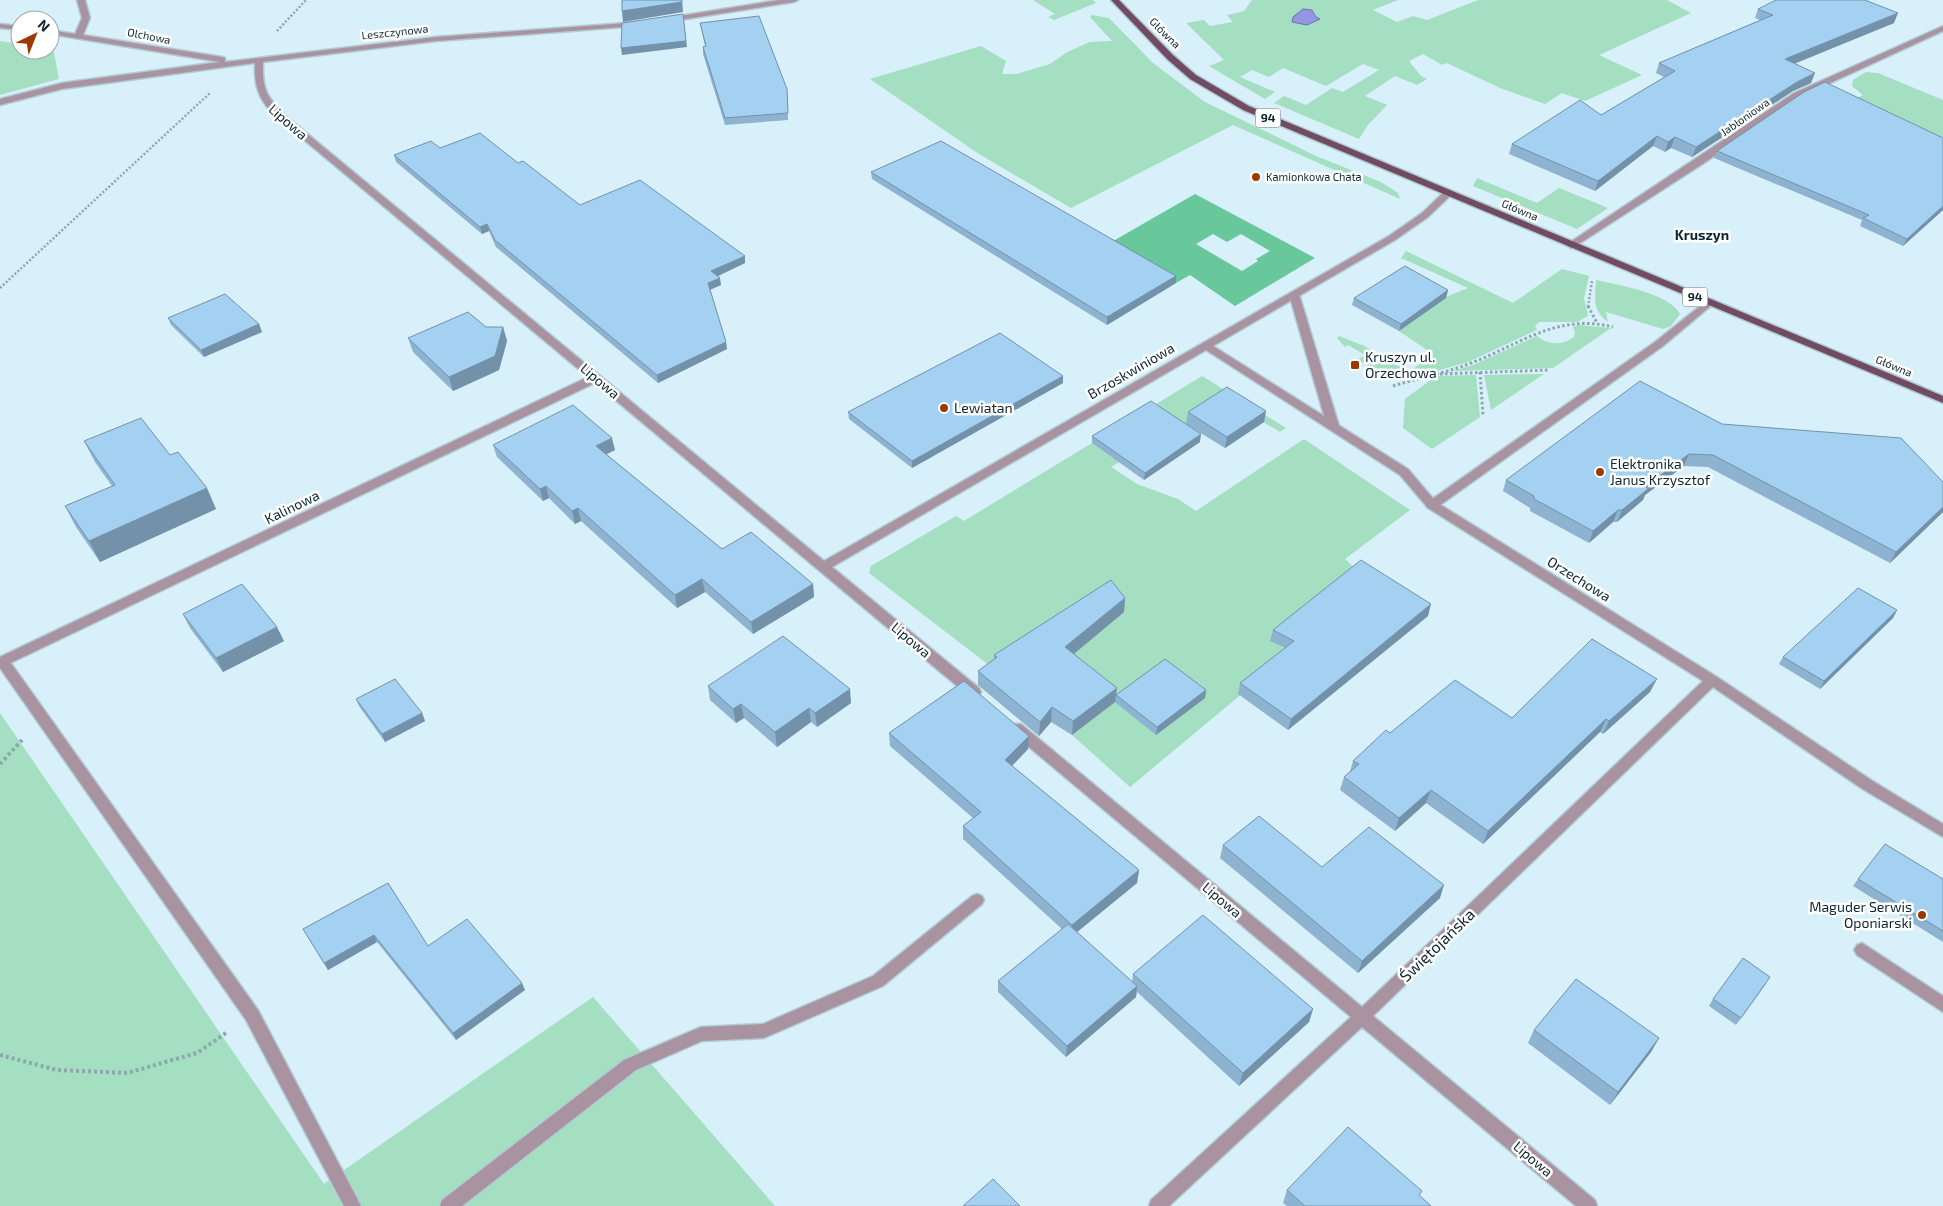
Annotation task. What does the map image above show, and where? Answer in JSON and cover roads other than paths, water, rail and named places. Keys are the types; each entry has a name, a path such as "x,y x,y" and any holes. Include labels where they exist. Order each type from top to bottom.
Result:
{"main road":[{"name":"Główna","path":"1115,0 1193,77 1267,118 1943,400"}],"street":[{"path":"79,35 86,18 81,0"},
{"path":"660,21 794,0"},
{"name":"Leszczynowa","path":"0,102 62,86 152,73 259,62 418,41 613,27 650,22"},
{"name":"Jabłoniowa","path":"1571,245 1701,161 1797,95 1943,28"},
{"name":"Olchowa","path":"60,33 196,57 244,63"},
{"name":"Lipowa","path":"259,62 257,85 264,100 270,107 983,700"},
{"name":"Brzoskwiniowa","path":"824,566 1392,238 1425,215 1447,194"},
{"path":"1294,294 1333,426"},
{"path":"1432,504 1659,344 1709,302"},
{"name":"Orzechowa","path":"1205,345 1404,472 1432,504 1712,680 1866,784 1943,831"},
{"name":"Kalinowa","path":"2,662 596,378"},
{"path":"2,662 252,1014 353,1206"},
{"name":"Świętojańska","path":"1157,1206 1361,1018 1712,680"},
{"name":"Lipowa","path":"1006,719 1361,1018 1589,1206"},
{"path":"448,1206 630,1065 701,1034 764,1031 878,981 977,900"},
{"path":"1862,950 1943,1005"}],"water":[{"path":"1303,9 1312,10 1316,17 1320,19 1307,25 1292,22 1293,17"}],"place":[{"name":"Kamionkowa Chata","path":"1256,177"},
{"name":"Kruszyn ul. Orzechowa","path":"1355,365"},
{"name":"Lewiatan","path":"944,408"},
{"name":"Elektronika Janus Krzysztof","path":"1600,472"},
{"name":"Maguder Serwis Oponiarski","path":"1922,915"}],"district":[{"name":"Kruszyn","path":"1702,235"}]}
